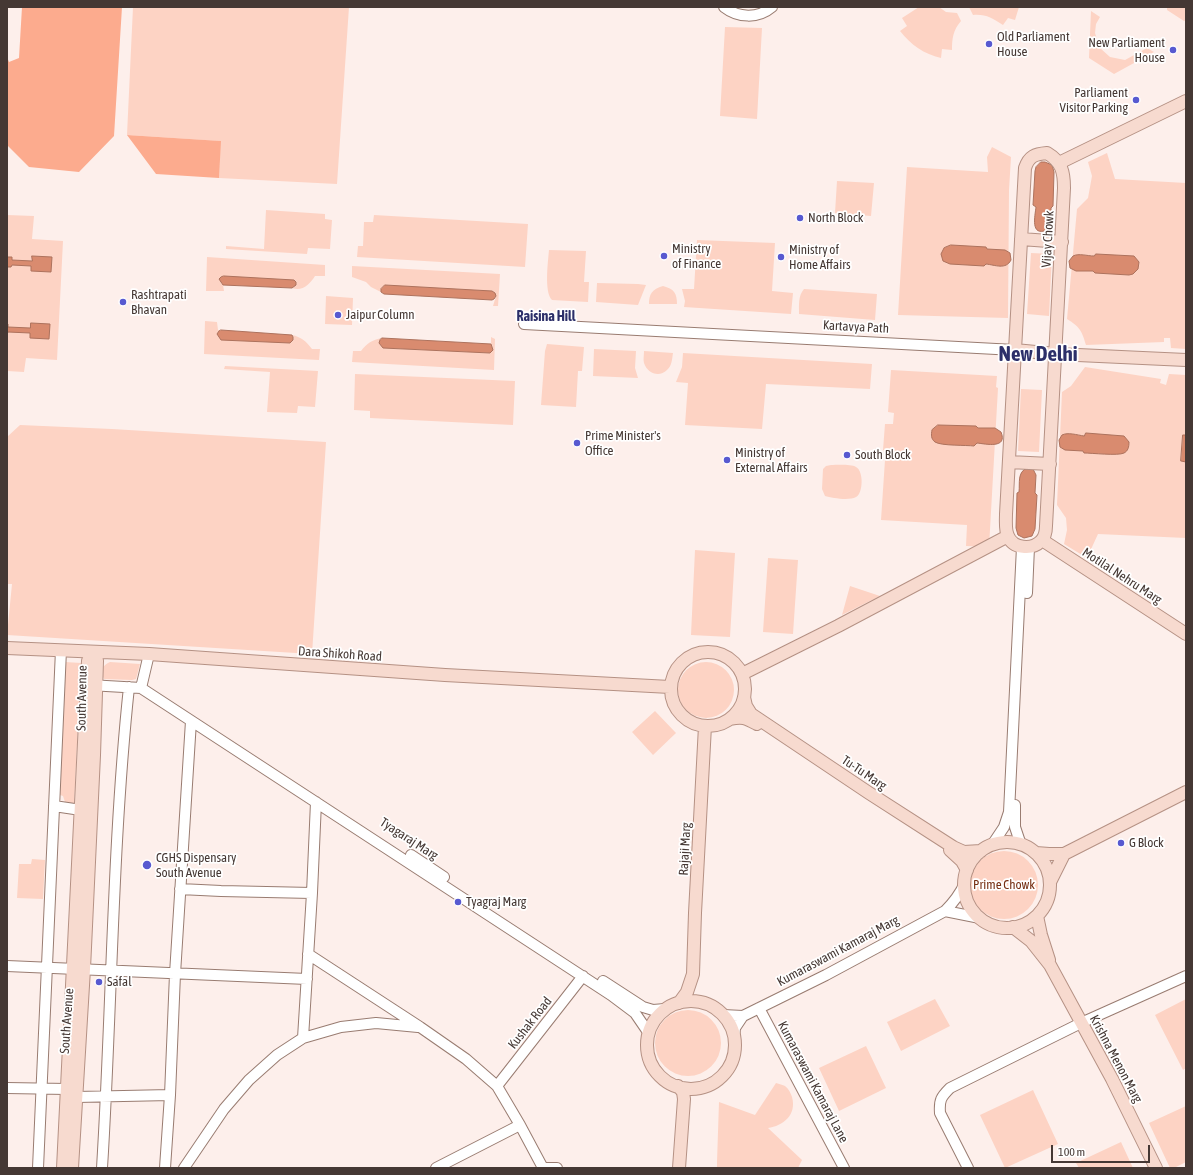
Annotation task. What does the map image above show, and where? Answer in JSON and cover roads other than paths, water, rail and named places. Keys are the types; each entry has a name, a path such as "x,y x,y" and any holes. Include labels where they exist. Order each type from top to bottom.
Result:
{"main road":[{"path":"1059,164 1186,101"},
{"name":"Vijay Chowk","path":"1008,536 1006,514 1025,168 1030,159 1037,154 1047,153 1055,158 1064,175 1062,242 1050,464 1046,526 1045,534 1042,540"},
{"path":"1021,239 1062,242"},
{"name":"Kartavya Path","path":"1015,350 1056,354 1186,360"},
{"path":"1009,462 1050,464"},
{"path":"742,674 838,626 1008,536 1016,545 1026,547 1036,545 1042,540"},
{"name":"Motilal Nehru Marg","path":"1042,540 1186,634"},
{"name":"Dara Shikoh Road","path":"7,648 149,654 406,672 670,688"},
{"name":"South Avenue","path":"63,1168 79,1047 81,810 92,685 97,661 93,652"},
{"path":"701,652 711,652 732,659 742,674 745,689 741,705 730,719 719,724 706,726 690,722 677,711 673,704 670,688 676,669 683,661 691,655 701,652"},
{"name":"South Avenue","path":"79,969 92,685"},
{"name":"Tu-Tu Marg","path":"744,697 746,706 751,714 952,847 964,852 981,851"},
{"name":"Tu-Tu Marg","path":"730,719 740,717 756,723 955,853 967,870"},
{"name":"Rajaji Marg","path":"679,1003 687,992 693,974 706,726"},
{"path":"1036,853 1064,854 1186,792"},
{"path":"1007,842 1021,845 1036,853 1043,861 1048,871 1050,892 1047,900 1043,909 1037,916 1026,923 1013,927 1001,927 990,924 980,918 970,906 965,891 967,870 981,851 992,845 1007,842"},
{"path":"1050,882 1064,854"},
{"name":"Krishna Menon Marg","path":"1037,916 1050,965"},
{"name":"Krishna Menon Marg","path":"1013,927 1031,941 1050,965 1112,1079 1156,1168"},
{"name":"Rajaji Marg","path":"693,974 699,993 705,1004"},
{"path":"694,1001 705,1004 714,1008 723,1015 729,1023 734,1038 734,1054 728,1068 717,1080 710,1084 686,1088 669,1083 662,1078 651,1063 647,1046 648,1032 654,1020 665,1009 679,1003 694,1001"},
{"path":"678,1086 683,1092 684,1099 679,1168"},
{"path":"687,1168 690,1101 699,1087"},
{"name":"South Avenue","path":"72,1093 72,1168"}],"street":[{"path":"724,7 732,12 747,16 762,13 772,7"},
{"name":"Kartavya Path","path":"524,324 1015,350"},
{"path":"1021,845 1015,827 1014,811 1026,547"},
{"path":"992,845 1004,827 1009,812 1026,547"},
{"path":"38,1168 61,650"},
{"path":"142,685 149,654"},
{"name":"Tyagaraj Marg","path":"92,685 129,687 142,685 182,706 638,1009 648,1032"},
{"name":"Tyagaraj Marg","path":"142,685 191,721 612,995 638,1009 665,1009"},
{"path":"102,1168 110,971 122,761 129,687"},
{"path":"165,1168 180,888 191,721"},
{"path":"303,1038 316,802"},
{"path":"54,806 81,810"},
{"name":"Kumaraswami Kamaraj Marg","path":"723,1015 743,1016 826,975 945,911 956,898 965,883"},
{"path":"180,888 229,892 312,893"},
{"path":"945,911 980,918"},
{"path":"308,954 466,1059 497,1086 543,1168 557,1168"},
{"path":"7,966 307,979"},
{"name":"Kushak Road","path":"497,1086 583,976"},
{"path":"968,1168 940,1113 939,1104 943,1095 950,1088 1081,1023 1186,976"},
{"name":"Kumaraswami Kamaraj Lane","path":"759,1008 842,1166"},
{"path":"734,1038 735,1028 743,1016"},
{"path":"184,1168 224,1109 249,1080 277,1055 303,1038 341,1027 376,1023 420,1027"},
{"path":"7,1088 41,1089 106,1097 170,1095"},
{"path":"436,1168 520,1125"}],"place":[{"name":"Old Parliament House","path":"989,44"},
{"name":"New Parliament House","path":"1173,50"},
{"name":"Parliament Visitor Parking","path":"1136,100"},
{"name":"North Block","path":"800,218"},
{"name":"Ministry of Finance","path":"664,256"},
{"name":"Ministry of Home Affairs","path":"781,257"},
{"name":"Rashtrapati Bhavan","path":"123,302"},
{"name":"Jaipur Column","path":"338,315"},
{"name":"Prime Minister's Office","path":"577,443"},
{"name":"South Block","path":"847,455"},
{"name":"Ministry of External Affairs","path":"727,460"},
{"name":"G Block","path":"1121,843"},
{"name":"CGHS Dispensary South Avenue","path":"147,865"},
{"name":"Tyagraj Marg","path":"458,902"},
{"name":"Safal","path":"99,982"}],"district":[{"name":"Raisina Hill","path":"546,317"},
{"name":"New Delhi","path":"1038,354"}],"park label":[{"name":"Prime Chowk","path":"1004,885"}]}
